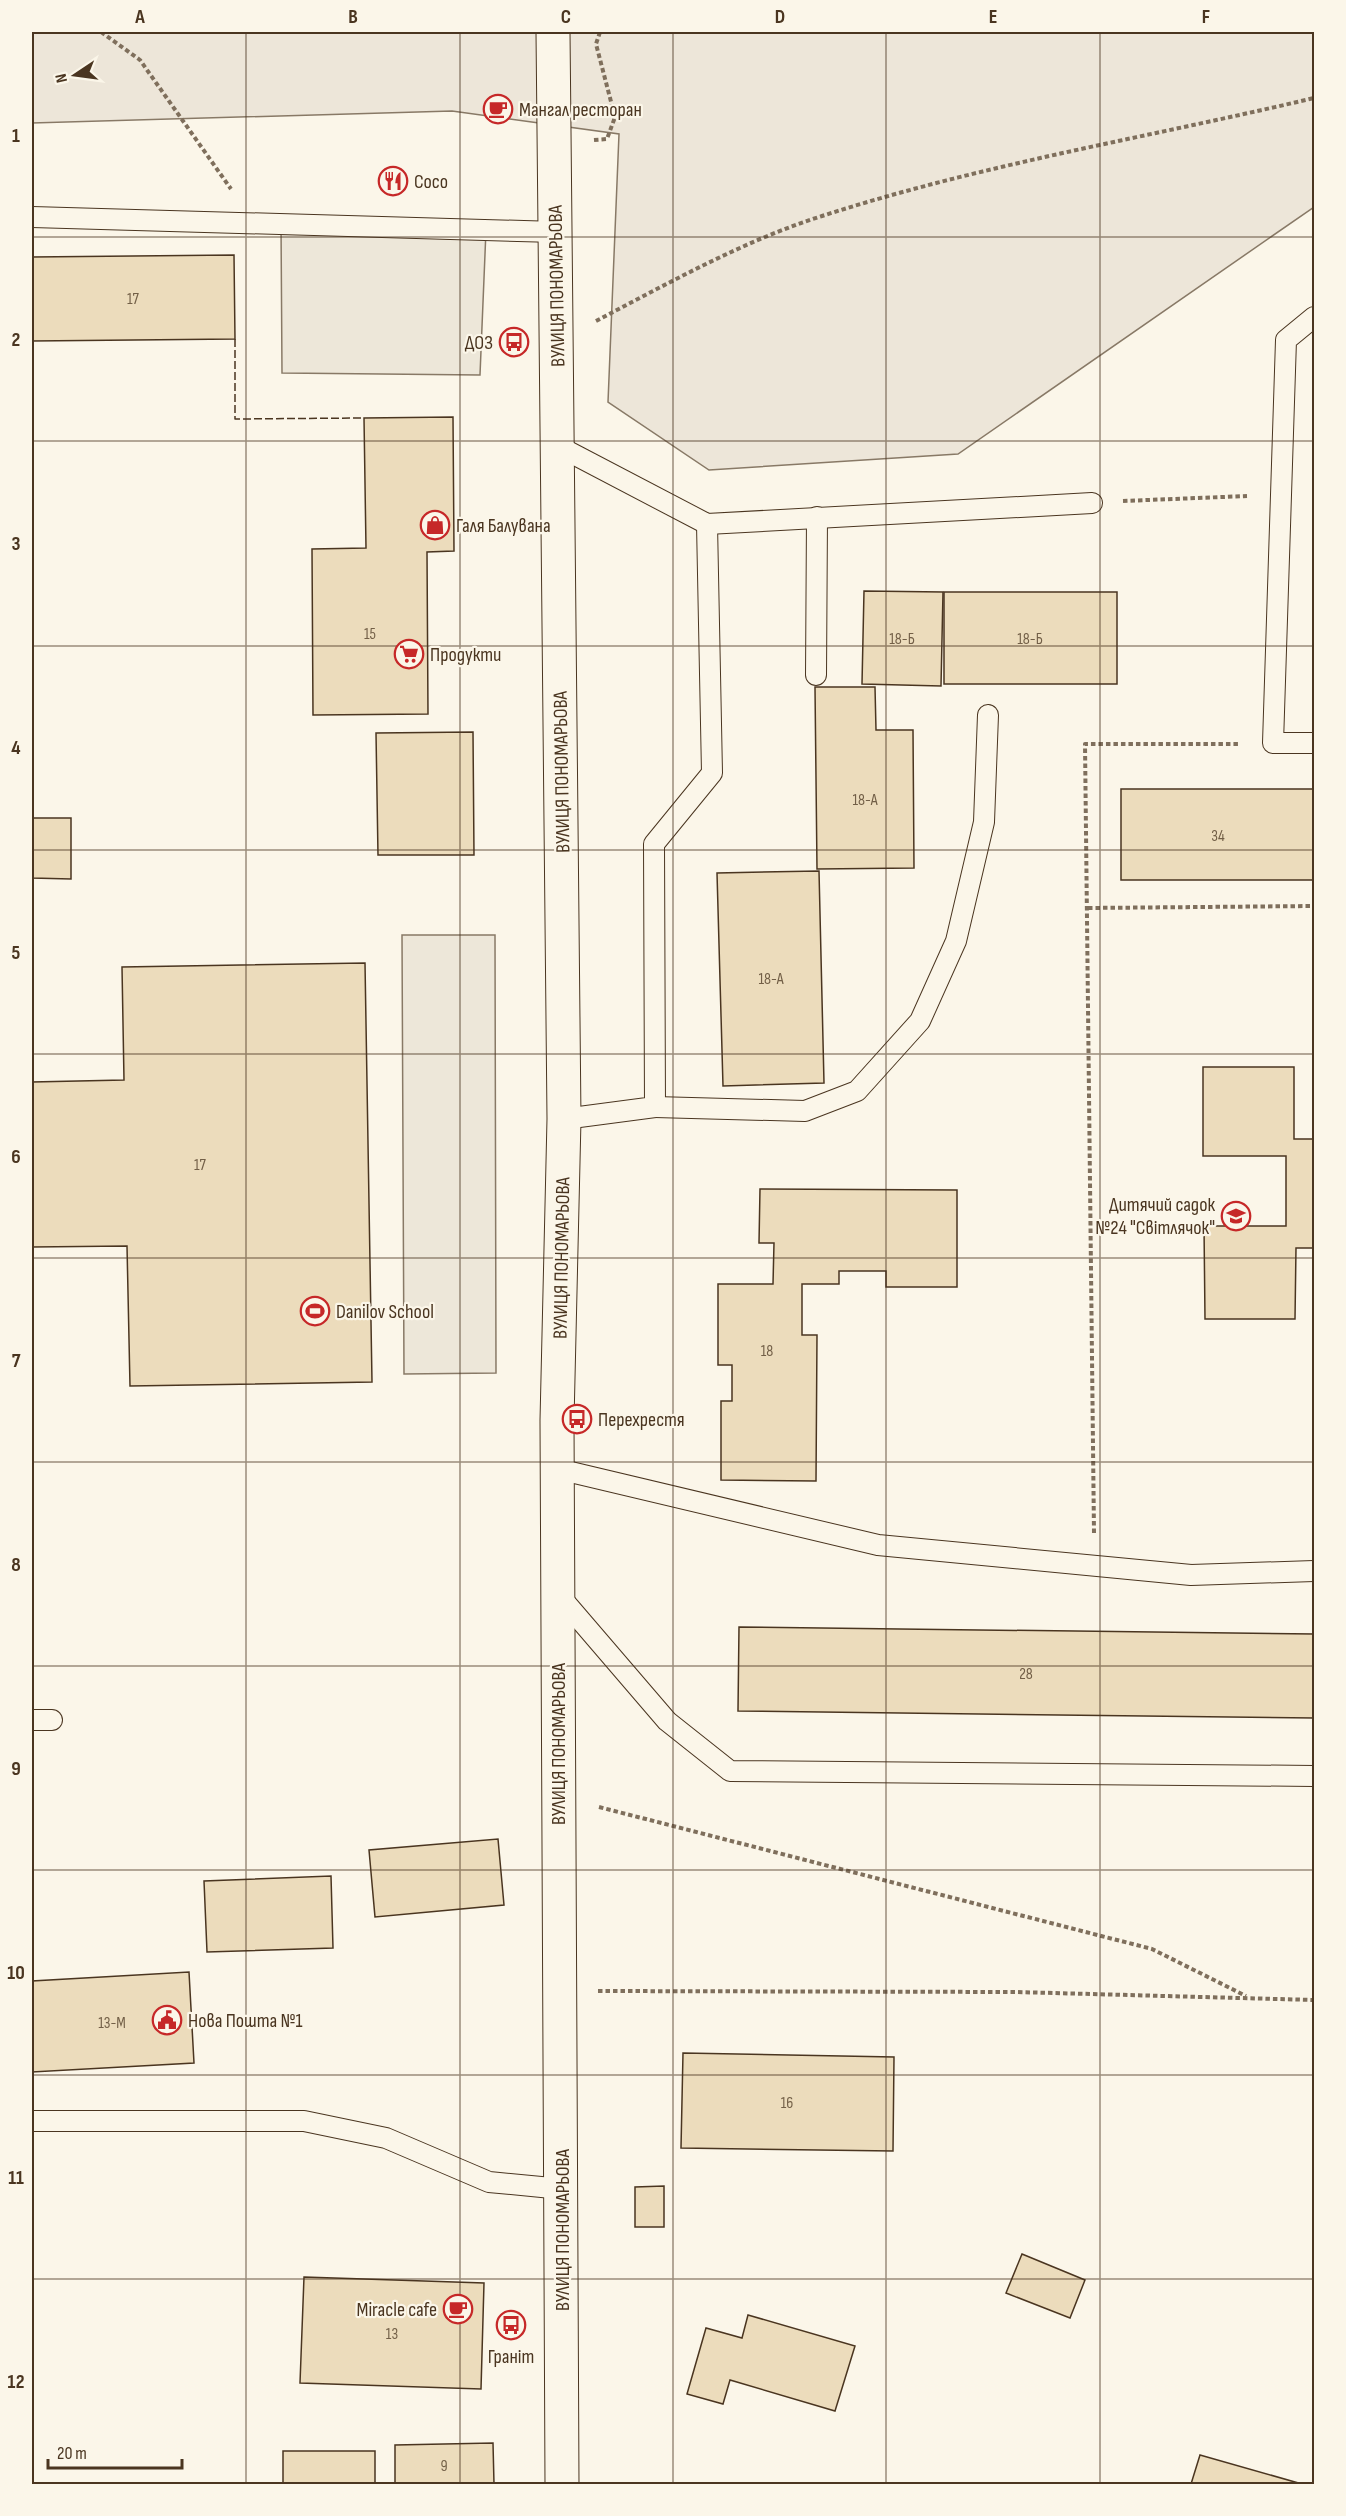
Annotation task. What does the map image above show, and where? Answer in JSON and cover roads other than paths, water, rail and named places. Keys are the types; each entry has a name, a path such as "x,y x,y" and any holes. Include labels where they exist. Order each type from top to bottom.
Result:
{"street":[{"name":"ВУЛИЦЯ ПОНОМАРЬОВА","path":"553,32 564,1119 557,1421 562,2484"}],"lane":[{"path":"32,217 556,232"},
{"path":"1314,317 1287,340 1273,744 1314,743"},
{"path":"558,446 707,524 1092,503"},
{"path":"816,675 817,517"},
{"path":"655,1107 654,844 712,773 707,524"},
{"path":"564,1119 655,1107 805,1111 857,1091 920,1021 956,942 984,822 988,715"},
{"path":"558,1469 878,1545 1191,1575 1314,1571"},
{"path":"558,1594 667,1721 730,1771 1314,1776"},
{"path":"32,1720 52,1720"},
{"path":"32,2121 304,2121 386,2138 489,2182 562,2189"}],"place":[{"name":"Мангал ресторан","path":"498,109"},
{"name":"Сосо","path":"393,181"},
{"name":"ДОЗ","path":"514,342"},
{"name":"Галя Балувана","path":"435,525"},
{"name":"Продукти","path":"409,654"},
{"name":"Дитячий садок №24 \"Світлячок\"","path":"1236,1216"},
{"name":"Danilov School","path":"315,1311"},
{"name":"Перехрестя","path":"577,1419"},
{"name":"Нова Пошта №1","path":"167,2020"},
{"name":"Miracle cafe","path":"458,2309"},
{"name":"Граніт","path":"511,2325"}]}
